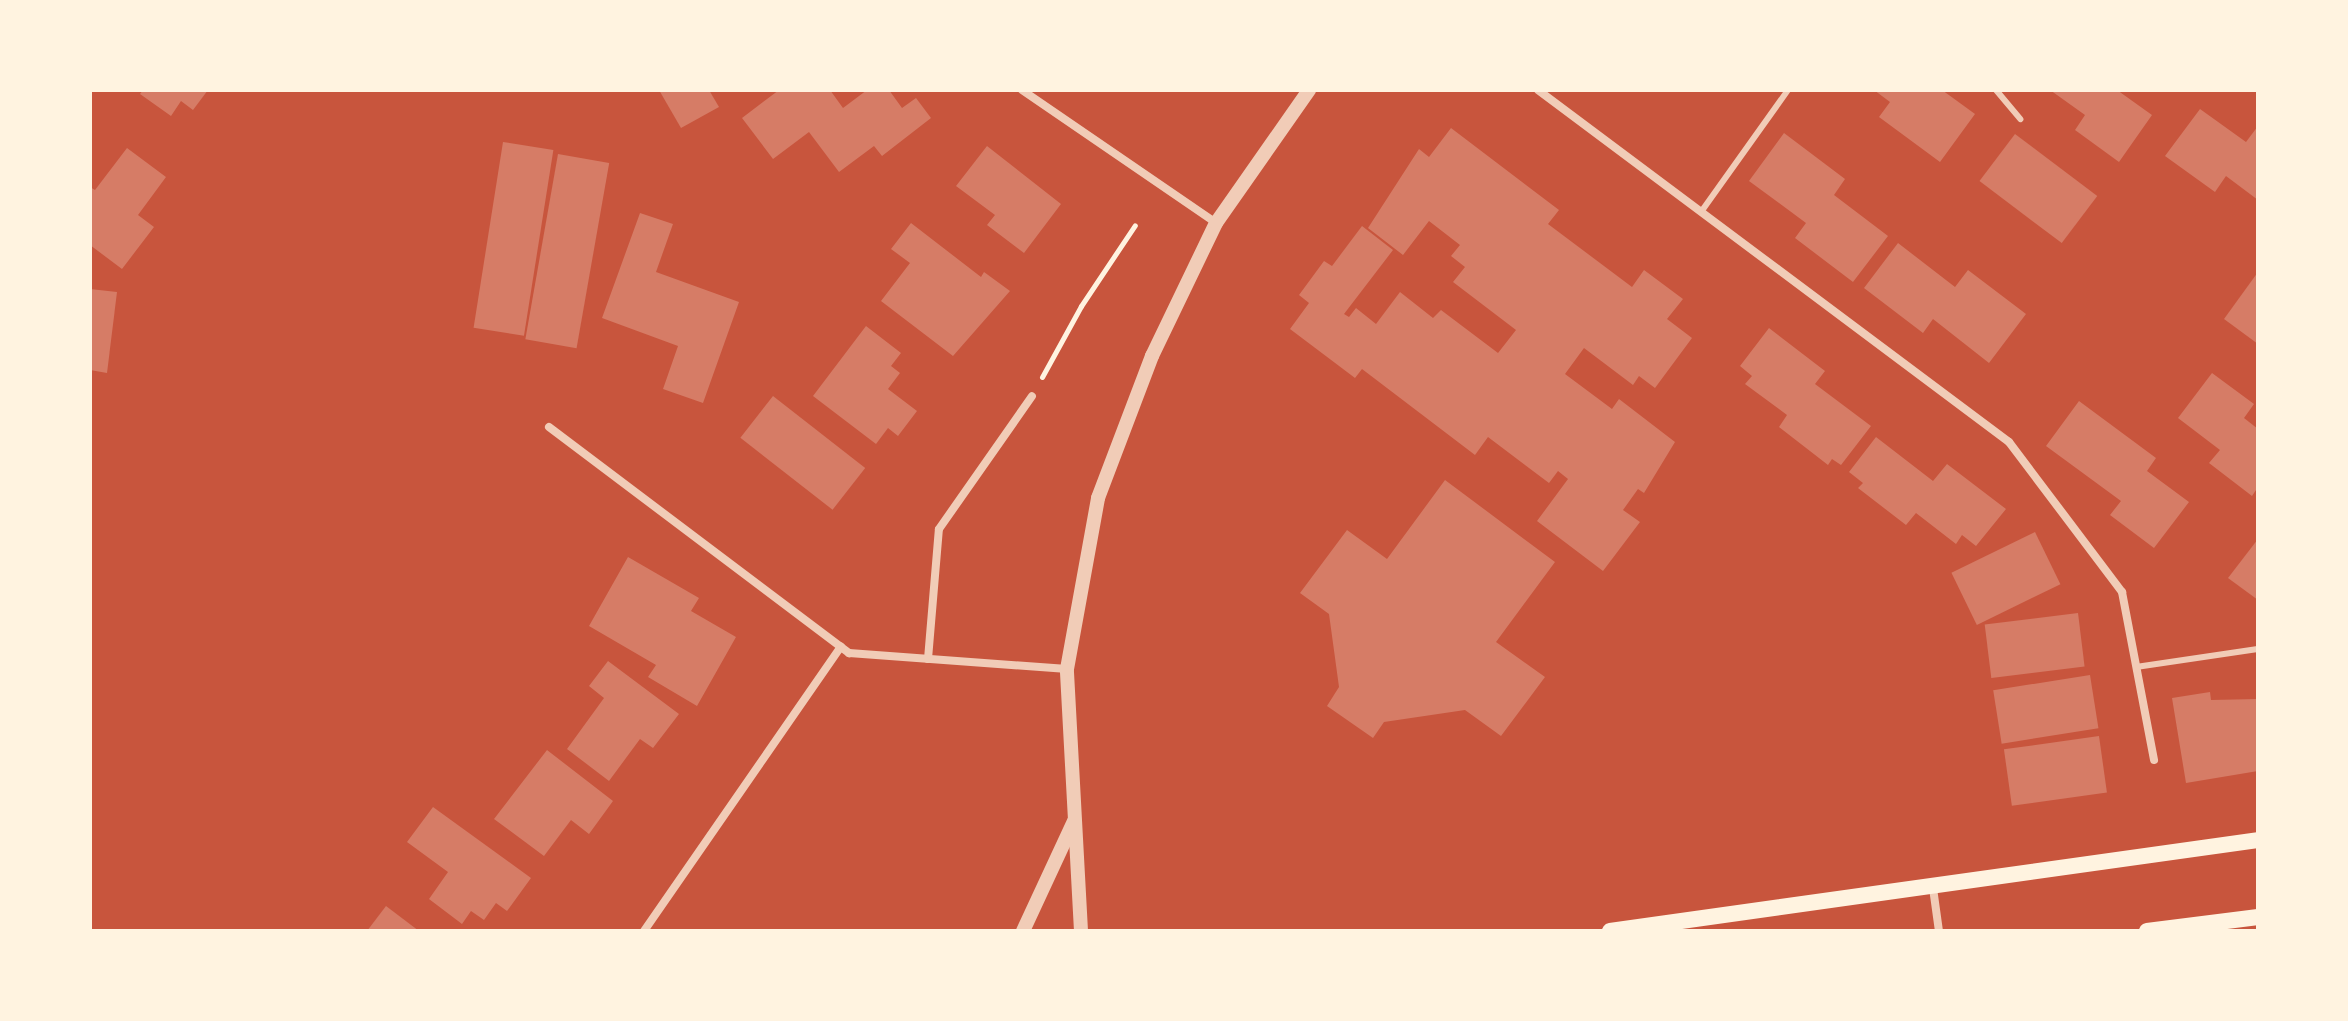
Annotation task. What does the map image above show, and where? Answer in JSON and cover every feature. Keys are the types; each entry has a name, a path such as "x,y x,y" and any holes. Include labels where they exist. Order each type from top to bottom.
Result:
{"main road":[{"path":"1610,931 2258,840"},
{"path":"2147,931 2258,917"}],"street":[{"path":"1022,90 1216,223"},
{"path":"1081,931 1067,669 1098,498 1152,356 1216,223 1309,90"},
{"path":"1538,90 2009,442 2122,592 2154,760"},
{"path":"928,659 939,529 1032,396"},
{"path":"549,427 849,653 1067,669"},
{"path":"644,931 841,647"},
{"path":"1023,931 1076,817"},
{"path":"1933,888 1939,931"}],"lane":[{"path":"1701,212 1788,90"},
{"path":"1996,90 2020,119"},
{"path":"2136,667 2258,649"}],"path":[{"path":"1032,396 1081,306 1135,225"}],"building":[{"path":"143,90 208,90 193,110 181,101 171,116 140,94"},
{"path":"659,90 709,90 719,107 681,128"},
{"path":"779,90 830,90 843,108 867,90 889,90 902,108 916,98 931,118 882,156 874,146 839,172 809,132 773,159 742,118"},
{"path":"1874,90 1942,90 1975,114 1940,162 1879,117 1890,102"},
{"path":"2050,90 2117,90 2152,115 2119,162 2075,130 2085,115"},
{"path":"2200,109 2246,142 2258,126 2258,200 2226,176 2215,192 2165,156"},
{"path":"1451,128 1559,210 1548,224 1632,287 1644,270 1683,299 1667,319 1692,338 1655,388 1639,376 1633,385 1584,348 1565,374 1612,409 1619,399 1675,442 1644,493 1638,489 1623,510 1640,522 1603,571 1537,521 1568,479 1558,471 1549,483 1488,437 1475,455 1362,369 1355,378 1290,329 1309,303 1299,295 1324,261 1332,266 1362,226 1393,250 1344,314 1349,317 1356,308 1376,324 1400,292 1433,318 1441,310 1498,353 1516,330 1453,282 1465,267 1451,256 1460,245 1429,221 1403,255 1368,228 1419,149 1429,157"},
{"path":"1784,133 1845,179 1834,195 1888,236 1853,282 1795,238 1806,223 1749,181"},
{"path":"2015,134 2097,196 2062,243 1979,181"},
{"path":"503,142 553,150 524,336 474,328"},
{"path":"987,146 1061,204 1024,253 987,225 995,215 956,186"},
{"path":"127,148 166,177 138,215 154,227 122,269 90,245 90,187 95,190"},
{"path":"558,154 609,163 577,348 525,339"},
{"path":"640,213 673,224 656,272 739,302 703,403 663,389 678,346 602,318"},
{"path":"911,223 981,277 984,272 1010,291 953,356 881,301 910,263 891,249"},
{"path":"1898,243 1955,287 1968,270 2026,314 1989,363 1933,319 1923,333 1864,288"},
{"path":"2258,272 2258,344 2224,319"},
{"path":"90,289 117,292 107,373 90,370"},
{"path":"866,326 901,353 891,366 900,373 888,389 917,411 898,436 888,428 876,444 813,396"},
{"path":"1769,328 1825,371 1815,384 1871,426 1841,465 1832,459 1828,465 1779,427 1787,415 1745,384 1752,376 1740,366"},
{"path":"2212,373 2254,404 2244,418 2258,429 2258,487 2252,496 2209,463 2220,450 2178,418"},
{"path":"773,396 865,468 833,510 740,438"},
{"path":"2079,401 2156,458 2147,471 2189,502 2154,548 2110,515 2121,501 2046,446"},
{"path":"1876,437 1933,481 1947,464 2006,509 1976,546 1962,535 1956,544 1916,513 1906,525 1858,488 1863,483 1849,472"},
{"path":"1445,480 1555,562 1496,642 1545,677 1501,736 1465,710 1384,722 1373,738 1327,706 1339,687 1329,614 1300,593 1347,530 1387,559"},
{"path":"2035,532 2060,584 1977,625 1951,573"},
{"path":"2258,539 2258,600 2228,578"},
{"path":"628,557 699,598 691,611 736,637 697,706 648,677 656,665 589,626"},
{"path":"2078,613 2085,667 1991,678 1985,624"},
{"path":"608,661 679,714 653,748 640,739 609,781 567,749 604,698 589,686"},
{"path":"2090,675 2098,728 2002,744 1993,690"},
{"path":"2210,692 2211,700 2258,699 2258,771 2186,783 2172,698"},
{"path":"2099,736 2107,792 2012,806 2004,749"},
{"path":"547,750 613,801 589,834 571,820 544,856 494,819"},
{"path":"433,807 531,878 507,911 496,903 484,920 471,911 462,924 429,899 448,872 407,842"},
{"path":"386,906 419,931 367,931"}]}
